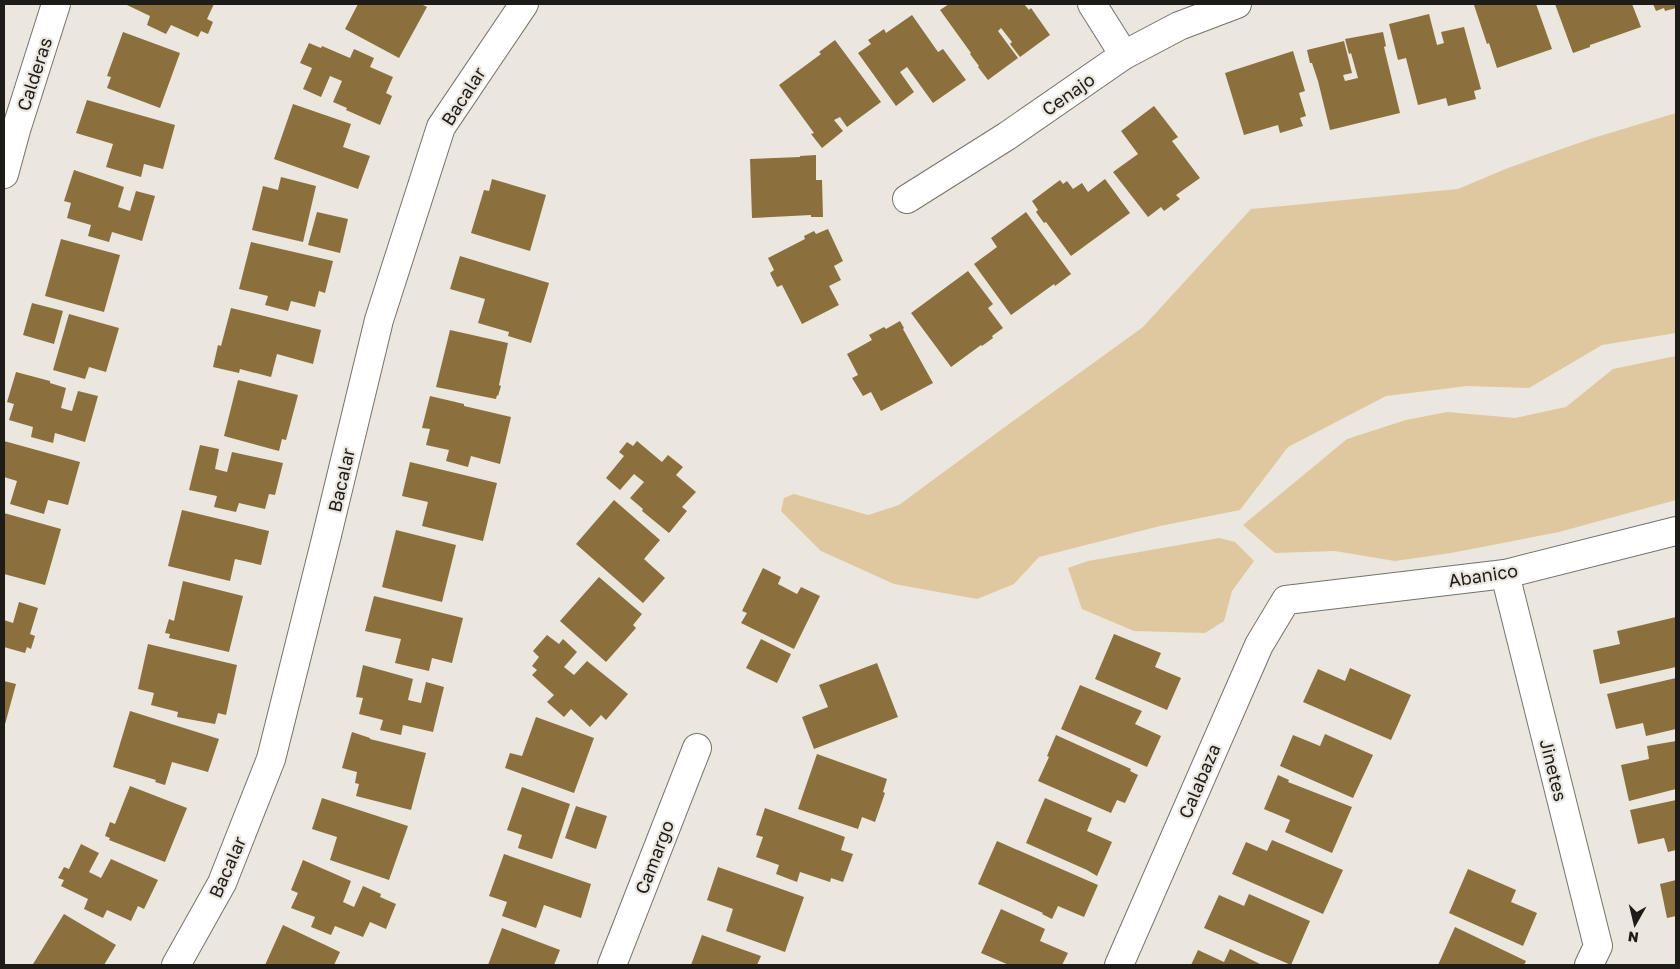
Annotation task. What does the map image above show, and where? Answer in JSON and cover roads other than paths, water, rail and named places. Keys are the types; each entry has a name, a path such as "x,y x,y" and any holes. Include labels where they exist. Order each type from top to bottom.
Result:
{"street":[{"name":"Calderas","path":"4,174 56,4"},
{"name":"Bacalar","path":"176,965 222,883 271,759 379,320 441,127 524,4"},
{"path":"1092,4 1124,55"},
{"name":"Cenajo","path":"907,199 1007,136 1124,55 1179,26 1238,4"},
{"name":"Abanico","path":"1286,600 1504,574 1676,531"},
{"name":"Jinetes","path":"1504,574 1598,946 1589,965"},
{"name":"Calabaza","path":"1119,965 1258,645 1286,600"},
{"name":"Camargo","path":"612,965 697,748"}]}
